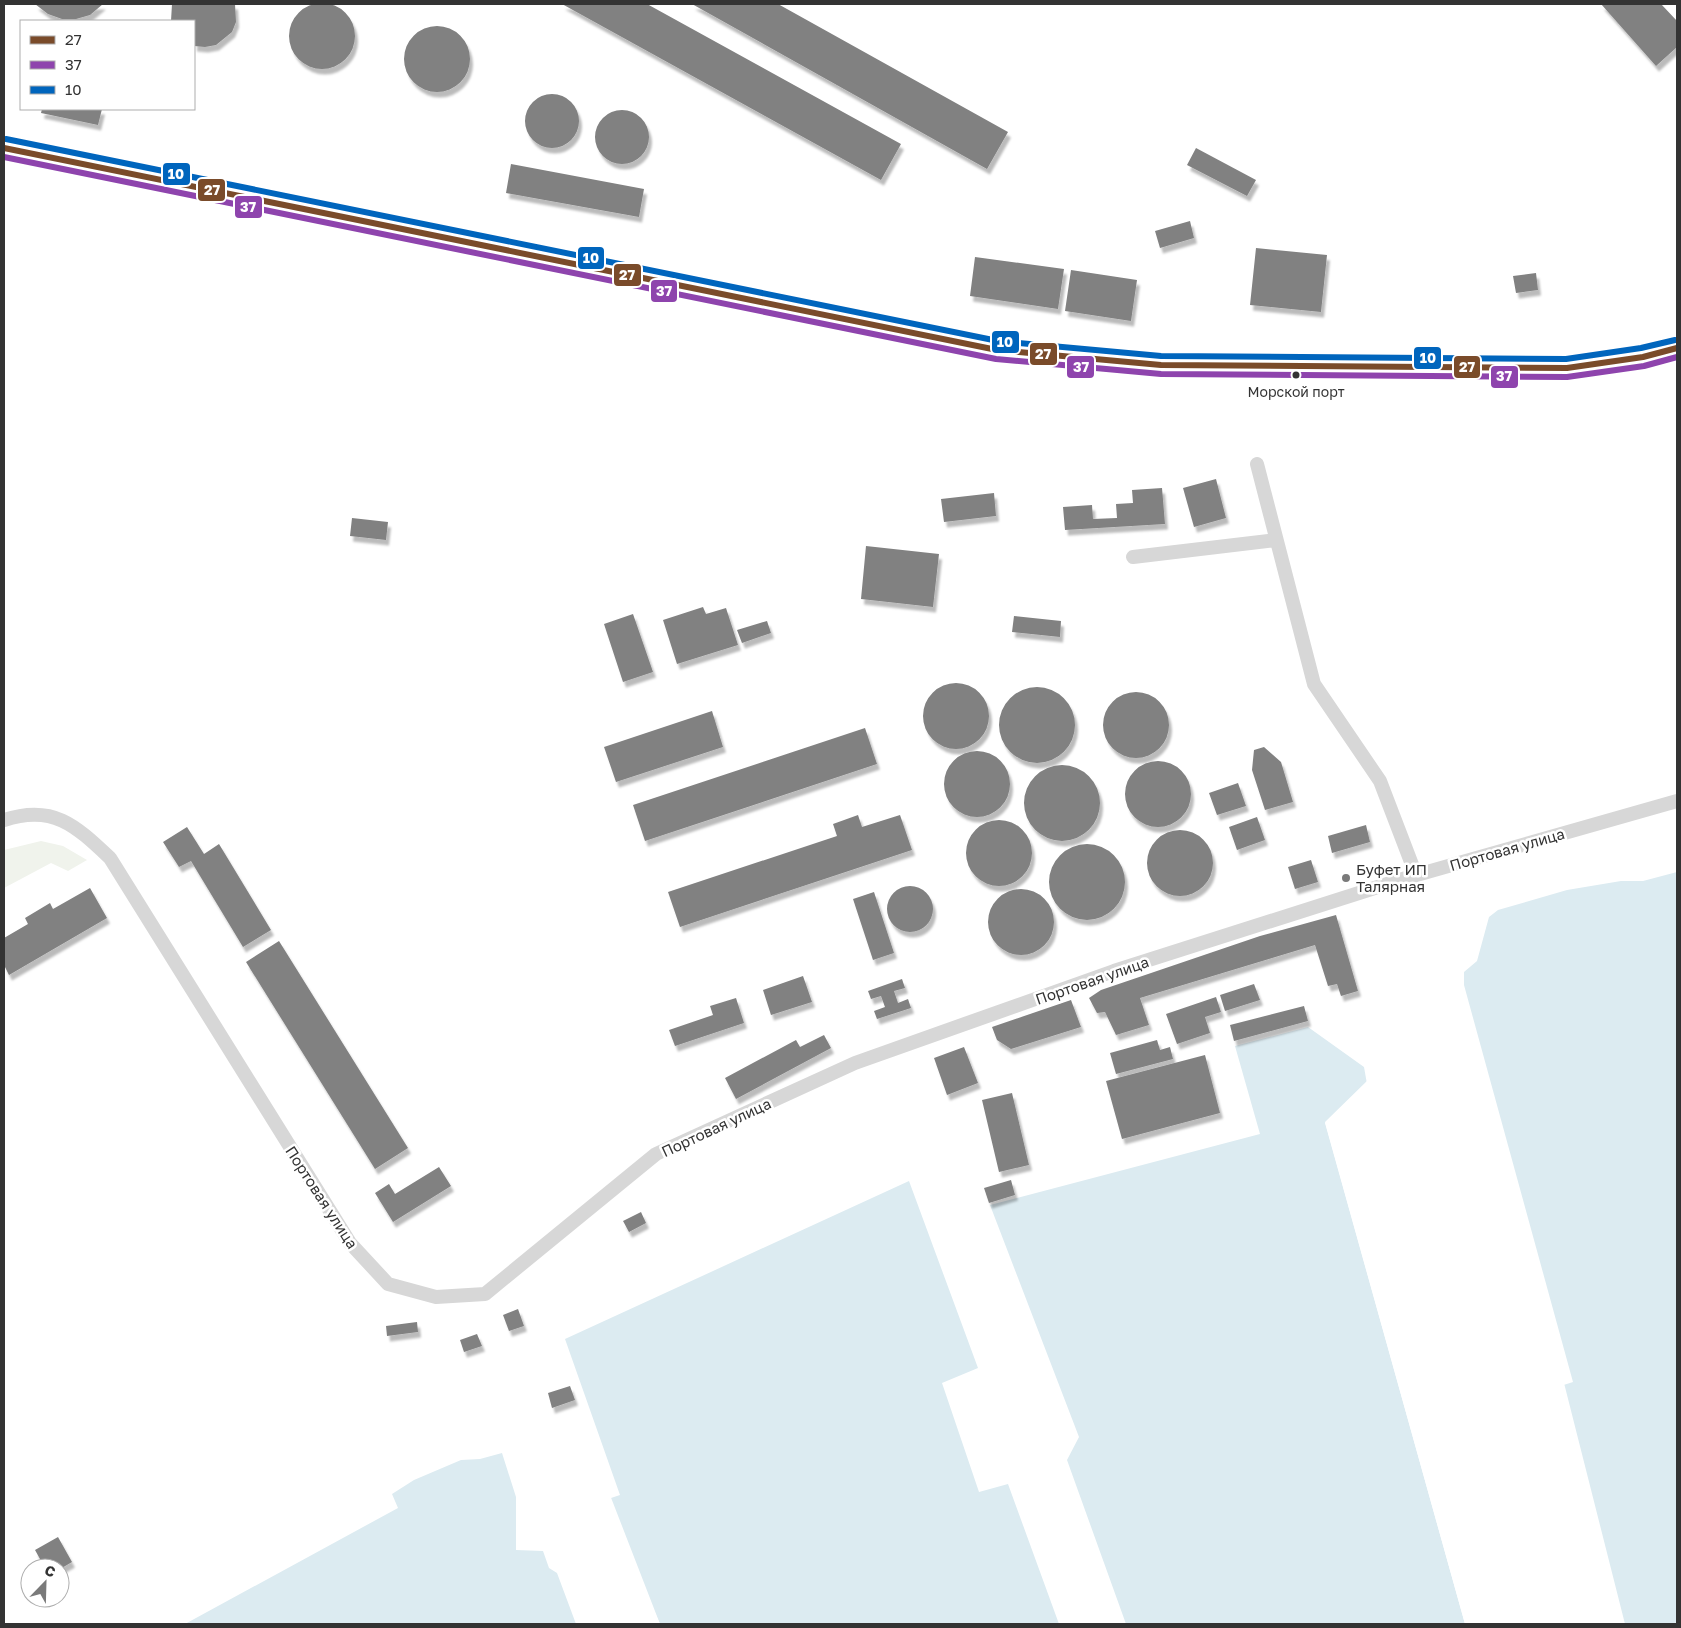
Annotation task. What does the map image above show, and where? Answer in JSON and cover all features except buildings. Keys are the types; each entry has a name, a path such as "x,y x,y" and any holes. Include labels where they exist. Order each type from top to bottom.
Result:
{"highway":[{"path":"4,148 997,350 1161,365 1567,368 1643,357 1677,348"}],"street":[{"path":"1257,464 1314,684 1380,781 1416,875"},
{"path":"1133,557 1276,540"},
{"name":"Портовая улица","path":"4,820 24,813 52,815 79,829 110,858 350,1243 388,1284 436,1297 485,1294 656,1154 855,1063 1114,971 1416,875 1677,801"}],"shaded area":[{"path":"41,841 63,846 87,860 68,871 51,863 4,888 4,850"},
{"path":"1677,872 1677,1624 1616,1624 1551,1389 1573,1382 1464,985 1464,972 1477,961 1489,917 1498,910 1567,890 1621,881 1643,881"},
{"path":"1308,1027 1364,1067 1367,1084 1325,1123 1465,1624 1126,1624 1067,1460 1079,1437 990,1205 1260,1134 1235,1046"},
{"path":"909,1181 978,1368 942,1383 979,1492 1008,1484 1059,1624 660,1624 605,1500 620,1495 565,1339"},
{"path":"502,1453 516,1497 516,1550 543,1551 549,1568 557,1573 576,1624 185,1624 398,1508 392,1494 414,1480 461,1460 480,1459"}],"pier":[{"path":"1369,1079 1370,1085 1352,1108 1328,1124 1468,1624 1465,1624 1325,1122"},
{"path":"1564,1383 1625,1624 1613,1624 1549,1390 1550,1387"},
{"path":"610,1495 660,1624 636,1610 602,1500"}],"transit line":[{"name":"10","path":"6,139 998,341 1161,356 1566,359 1641,348 1675,340"},
{"name":"27","path":"4,148 997,350 1161,365 1567,368 1643,357 1677,348"},
{"name":"37","path":"4,157 996,359 1161,374 1567,377 1644,366 1677,357"}],"place":[{"name":"Морской порт","path":"1296,375"},
{"name":"Буфет ИП Талярная","path":"1346,878"}]}
